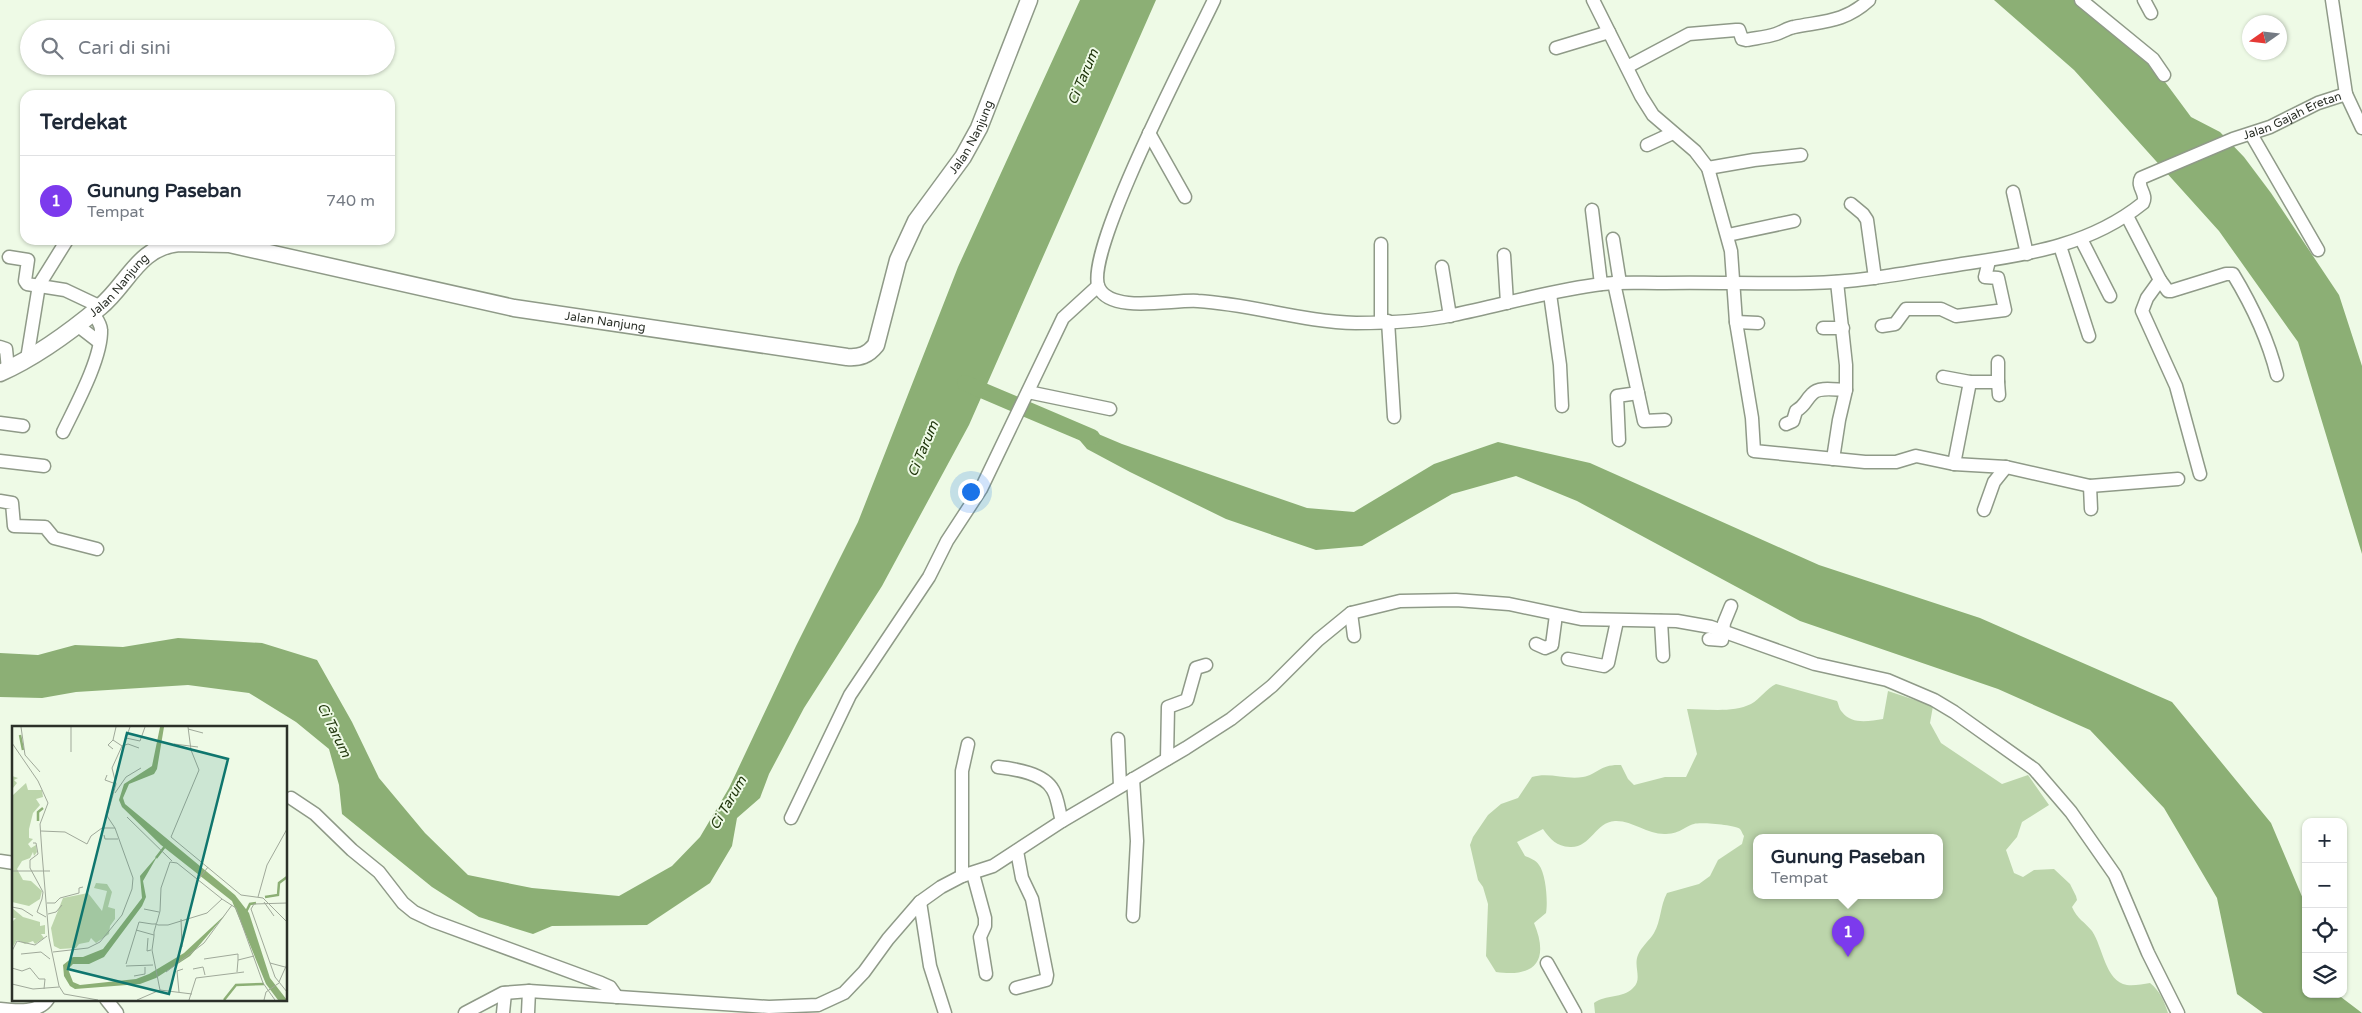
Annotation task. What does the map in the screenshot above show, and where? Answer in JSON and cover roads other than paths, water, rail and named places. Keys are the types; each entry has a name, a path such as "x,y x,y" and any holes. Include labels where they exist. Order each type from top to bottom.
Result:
{"main road":[{"name":"Jalan Nanjung","path":"233,245 514,308 854,358 863,356 876,345 898,260 916,221 925,206 950,176 979,128 1029,0"},
{"name":"Jalan Nanjung","path":"4,371 27,359 97,310 146,255 166,245"}],"street":[{"path":"1214,0 1149,133 1109,227 1097,277 1098,286 1105,295 1114,301 1129,304 1195,301 1255,307 1336,321 1385,321 1450,316 1550,294 1611,284 1838,282 1875,278 1989,261 2060,246 2081,239 2127,216 2160,280 2168,291 2226,274 2234,274 2252,305 2270,346 2277,375"},
{"path":"1593,0 1653,115 1696,151 1708,168 1728,234 1734,283 1736,322 1752,418 1754,451 1833,459 1890,462 1916,456 1954,464 2006,467 2090,486 2178,479"},
{"path":"1627,66 1689,34 1739,30 1742,40 1746,40 1846,17 1869,0"},
{"path":"2081,0 2143,50 2164,75"},
{"path":"2144,0 2151,13"},
{"path":"2332,0 2346,94"},
{"path":"1556,48 1610,32"},
{"name":"Jalan Gajah Eretan","path":"2127,216 2145,201 2139,185 2141,178 2233,139 2288,120 2318,103 2346,94 2362,128"},
{"path":"1149,133 1185,197"},
{"path":"1647,145 1673,133"},
{"path":"2251,134 2318,250"},
{"path":"1708,168 1754,160 1801,155"},
{"path":"2013,192 2027,254"},
{"path":"1852,204 1867,220 1875,278"},
{"path":"1592,210 1644,421 1665,420"},
{"path":"1728,234 1794,221"},
{"path":"1611,284 1613,239"},
{"path":"2081,239 2110,296"},
{"path":"1381,244 1385,321 1394,417"},
{"path":"27,359 39,285 64,245"},
{"path":"2060,246 2089,336"},
{"path":"1504,255 1507,303"},
{"path":"9,257 28,260 25,281 28,284 65,290 97,310 100,325 99,342 86,383 63,432"},
{"path":"1882,326 1895,324 1906,309 1941,309 1956,316 2005,310 1998,278 1984,277 1989,261"},
{"path":"1442,268 1450,316"},
{"path":"2160,280 2147,298 2142,311 2176,386 2191,433 2200,474"},
{"path":"1833,459 1846,390 1843,328 1838,282"},
{"path":"790,818 850,696 929,577 947,541 980,489 1015,421 1063,318 1098,286"},
{"path":"1550,294 1560,365 1562,406"},
{"path":"1736,322 1758,323"},
{"path":"77,325 99,342"},
{"path":"1823,328 1843,328"},
{"path":"0,347 6,349 4,371"},
{"path":"1998,362 1999,396"},
{"path":"1943,376 1970,382 1998,382"},
{"path":"1954,464 1970,382"},
{"path":"1786,424 1793,421 1796,410 1805,406 1815,392 1819,390 1846,390"},
{"path":"1619,440 1617,396 1638,393"},
{"path":"1026,398 1110,408"},
{"path":"0,423 23,426"},
{"path":"0,461 44,466"},
{"path":"1984,510 1994,482 2006,467"},
{"path":"2090,486 2091,509"},
{"path":"0,501 12,503 14,526 45,527 54,538 97,549"},
{"path":"465,1013 505,993 530,991 769,1007 791,1008 818,1005 844,993 864,972 888,939 920,902 941,887 993,866 1062,821 1231,719 1276,682 1351,613 1400,601 1456,600 1509,604 1556,615 1617,621 1677,621 1713,636 1765,648 1815,664 1887,680 1934,700 2034,769 2071,812 2115,875 2148,953 2178,1013"},
{"path":"1713,636 1731,606"},
{"path":"1351,613 1354,636"},
{"path":"1536,644 1545,648 1552,645 1556,615"},
{"path":"1568,659 1604,666 1608,662 1617,621"},
{"path":"1661,621 1663,656"},
{"path":"1167,759 1168,707 1187,700 1196,668 1206,665"},
{"path":"1118,739 1120,786"},
{"path":"968,744 962,771 968,875 985,918 985,926 980,937 986,974"},
{"path":"998,767 1024,772 1047,782 1054,790 1062,821"},
{"path":"1133,779 1137,841 1133,916"},
{"path":"292,798 315,814 352,850 380,872 403,902 414,912 433,921 601,983 610,988 617,997"},
{"path":"1016,988 1046,980 1047,975 1032,899 1022,878 1017,851"},
{"path":"920,902 930,966 945,1013"},
{"path":"1547,963 1575,1013"},
{"path":"528,1013 530,991"},
{"path":"503,1013 505,993"},
{"path":"0,1009 33,1012 42,1008 47,1000"},
{"path":"107,1000 117,1013"}],"water":[{"name":"Ci Tarum","path":"1080,0 1156,0 969,425 882,586 804,708 769,774 760,798 737,818 732,846 710,883 647,925 552,926 533,934 479,917 432,887 342,814 339,785 329,749 296,722 249,693 188,685 76,692 42,698 0,697 0,653 38,655 75,645 123,647 178,638 262,643 317,660 352,722 379,778 425,833 468,875 532,888 619,896 672,866 700,837 729,788 796,646 858,522 958,267"},
{"path":"1994,0 2075,0 2151,63 2191,117 2220,132 2244,157 2271,193 2339,295 2362,366 2362,554 2298,342 2219,231 2074,70"},
{"path":"1077,425 1122,444 1307,508 1354,512 1434,464 1498,442 1590,463 1819,565 1980,618 2172,702 2271,823 2302,897 2302,998 2342,998 2362,1013 2263,1013 2237,994 2217,898 2164,808 2090,730 1998,689 1800,621 1577,501 1516,476 1452,494 1362,546 1316,550 1226,519 1130,472 1087,449 1071,430"}],"waterway":[{"path":"965,383 1092,437"}],"place":[{"name":"Gunung Paseban","path":"1848,957"}]}
